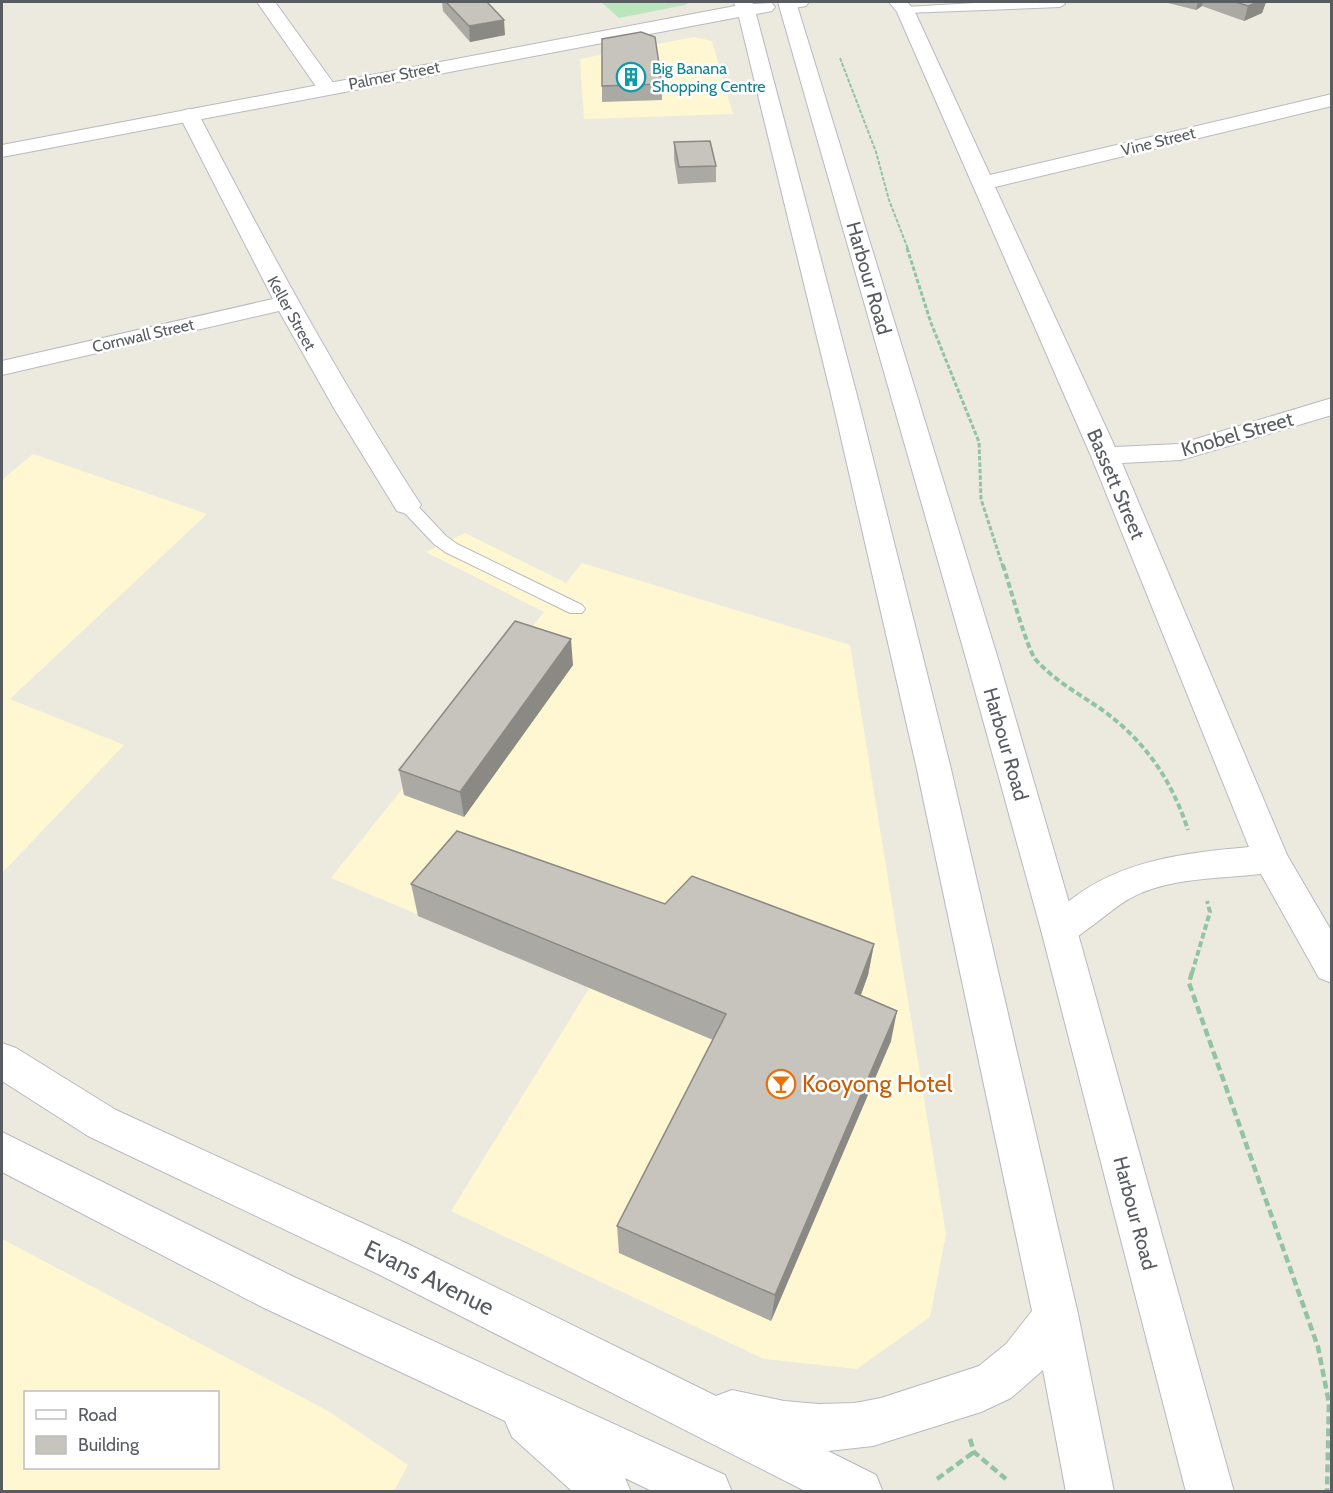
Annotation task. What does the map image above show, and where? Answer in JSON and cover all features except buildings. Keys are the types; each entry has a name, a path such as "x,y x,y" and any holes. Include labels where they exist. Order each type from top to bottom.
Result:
{"main road":[{"path":"266,2 327,88"},
{"name":"Palmer Street","path":"2,151 744,6 792,2"},
{"name":"Harbour Road","path":"792,2 1059,930 1210,1491"},
{"path":"744,6 756,43 850,415 931,753 1056,1314 1090,1491"},
{"name":"Bassett Street","path":"901,6 984,183 1105,456 1271,859 1332,967"},
{"name":"Vine Street","path":"984,183 1332,100"},
{"name":"Keller Street","path":"189,115 285,303 407,505"},
{"name":"Cornwall Street","path":"2,368 285,303"},
{"name":"Knobel Street","path":"1105,456 1181,452 1332,405"},
{"path":"1059,930 1103,896 1129,882 1152,875 1271,859"},
{"name":"Evans Avenue","path":"2,1060 102,1123 393,1259 859,1491"},
{"path":"2,1151 278,1292 495,1395 708,1491"},
{"path":"669,1396 765,1422 807,1428 842,1428 874,1423 994,1382 1023,1359 1056,1314"},
{"path":"495,1395 579,1463 607,1491"}],"lane":[{"path":"901,6 1060,4"},
{"path":"407,505 440,540 451,548 576,609"}],"path":[{"path":"839,55 876,152 889,200 908,250 931,323 979,442 983,458 980,497 1034,658 1049,673 1111,716 1142,743 1164,773 1181,806 1190,837"},
{"path":"1204,890 1210,912 1189,983 1318,1347 1329,1403 1327,1491"},
{"path":"969,1434 974,1452 1006,1479"},
{"path":"937,1479 974,1452"}],"shaded area":[{"path":"694,37 712,41 733,114 584,119 580,59"},
{"path":"33,454 207,514 10,699 124,745 2,873 2,480"},
{"path":"465,533 566,583 582,563 850,645 946,1234 930,1317 857,1369 764,1359 451,1211 590,987 331,878 544,612 426,552"},
{"path":"2,1239 328,1411 408,1465 394,1491 2,1491"}],"green space":[{"path":"601,2 690,2 685,5 619,18"}],"place":[{"name":"Big Banana Shopping Centre","path":"631,77"},
{"name":"Kooyong Hotel","path":"781,1084"}]}
